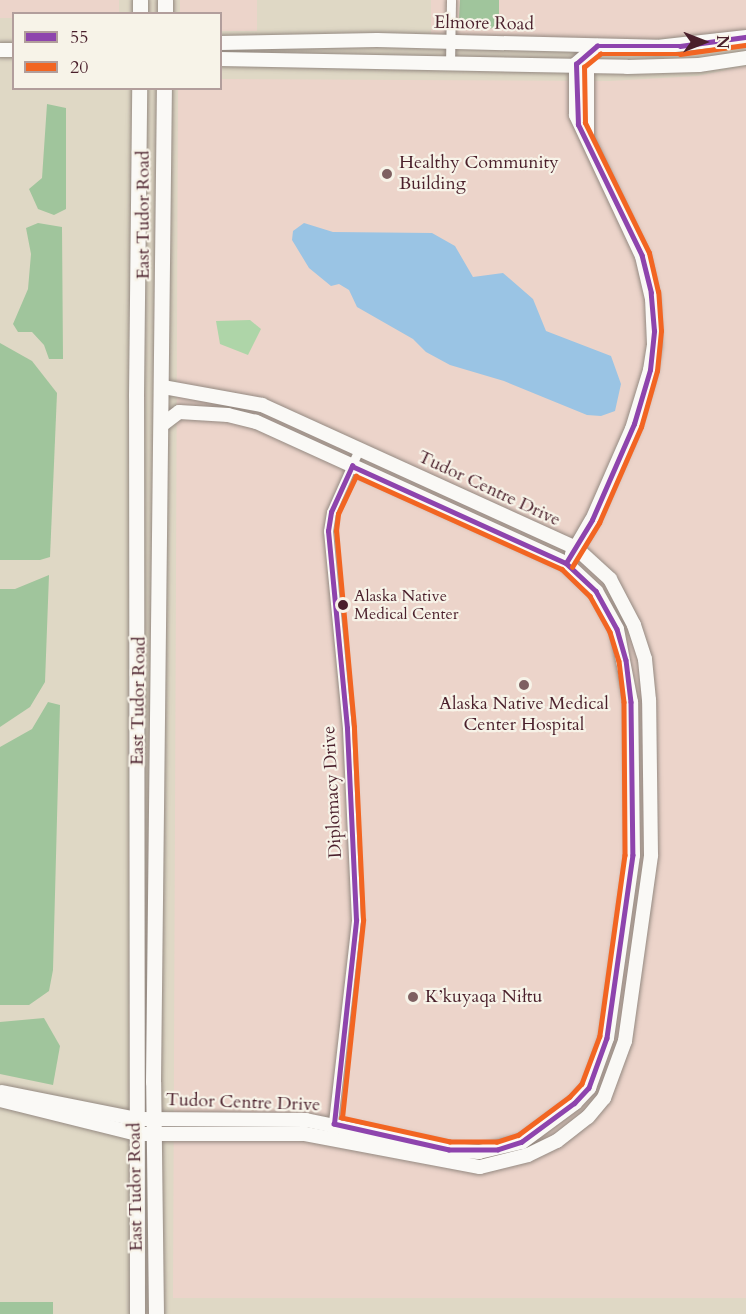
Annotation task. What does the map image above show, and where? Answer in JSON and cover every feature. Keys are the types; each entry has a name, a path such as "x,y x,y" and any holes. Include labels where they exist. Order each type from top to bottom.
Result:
{"main road":[{"name":"East Tudor Road","path":"137,1314 136,396 139,90"},
{"name":"East Tudor Road","path":"156,1314 155,1119 164,90"}],"street":[{"path":"450,65 451,0"},
{"name":"Elmore Road","path":"222,43 450,41 670,47 746,37"},
{"path":"566,563 609,484 634,424 650,370 654,344 652,299 642,256 588,145 576,115 582,55 597,46"},
{"path":"222,59 450,65 685,66 746,58"},
{"name":"Tudor Centre Drive","path":"0,1092 137,1126 156,1136 305,1134 332,1131 465,1166 498,1164 557,1141 588,1117 604,1098 617,1071 625,1041 651,855 649,700 645,659 623,600 610,579 576,548 262,405 163,387"},
{"name":"Tudor Centre Drive","path":"0,1100 137,1126 155,1119 332,1131 449,1150 498,1150 522,1142 573,1105 589,1088 600,1064 607,1038 633,855 631,702 617,629 596,591 566,563 256,422 228,415 179,412 162,425"},
{"name":"Diplomacy Drive","path":"332,1131 356,920 347,728 328,531 331,512 359,449"}],"shaded area":[{"path":"0,0 119,0 119,12 12,12 12,18 0,18"},
{"path":"180,0 257,0 257,31 222,31 222,12 180,12"},
{"path":"431,0 746,0 746,31 643,40 431,35"},
{"path":"746,66 746,1298 173,1298 178,90 222,90 222,79 610,81 697,76"}],"green space":[{"path":"460,0 499,0 499,26 486,30 459,19"},
{"path":"47,104 66,108 66,209 54,215 38,209 29,189 42,178"},
{"path":"38,223 62,227 63,359 49,359 44,345 32,332 18,332 13,324 28,289 31,254 26,228"},
{"path":"250,320 261,329 248,355 220,344 216,321"},
{"path":"0,343 32,361 57,393 50,557 40,560 0,560"},
{"path":"49,575 45,682 30,707 0,727 0,589 15,589"},
{"path":"48,702 60,705 53,970 49,991 29,1005 0,1005 0,747 32,729"},
{"path":"44,1018 60,1046 53,1085 0,1074 0,1022"},
{"path":"0,1302 53,1302 53,1314 0,1314"}],"water":[{"path":"304,223 333,232 432,233 455,246 473,277 503,273 533,299 546,331 611,356 621,384 615,411 601,416 587,415 504,381 450,365 426,352 413,339 357,307 349,290 339,284 331,286 309,268 292,240 293,231"}],"transit line":[{"name":"55","path":"566,563 592,520 634,424 650,370 654,331 651,293 642,256 578,125 576,64 597,46 680,46 746,37"},
{"name":"20","path":"572,567 599,523 641,427 657,371 661,331 658,292 649,253 585,123 584,67 600,54 680,54 746,45"},
{"name":"55","path":"352,466 566,563 596,591 617,629 626,660 631,702 633,855 607,1038 589,1088 575,1103 522,1142 498,1150 449,1150 334,1124 356,920 347,728 328,531 331,512 352,466"},
{"name":"20","path":"356,476 562,569 590,596 610,632 619,661 624,702 625,855 600,1036 582,1084 570,1097 519,1135 497,1142 450,1142 342,1118 363,920 354,727 336,531 338,514 356,476"}],"place":[{"name":"Healthy Community Building","path":"387,174"},
{"name":"Alaska Native Medical Center","path":"343,605"},
{"name":"Alaska Native Medical Center Hospital","path":"524,685"},
{"name":"K’kuyaqa Niłtu","path":"413,997"}]}
